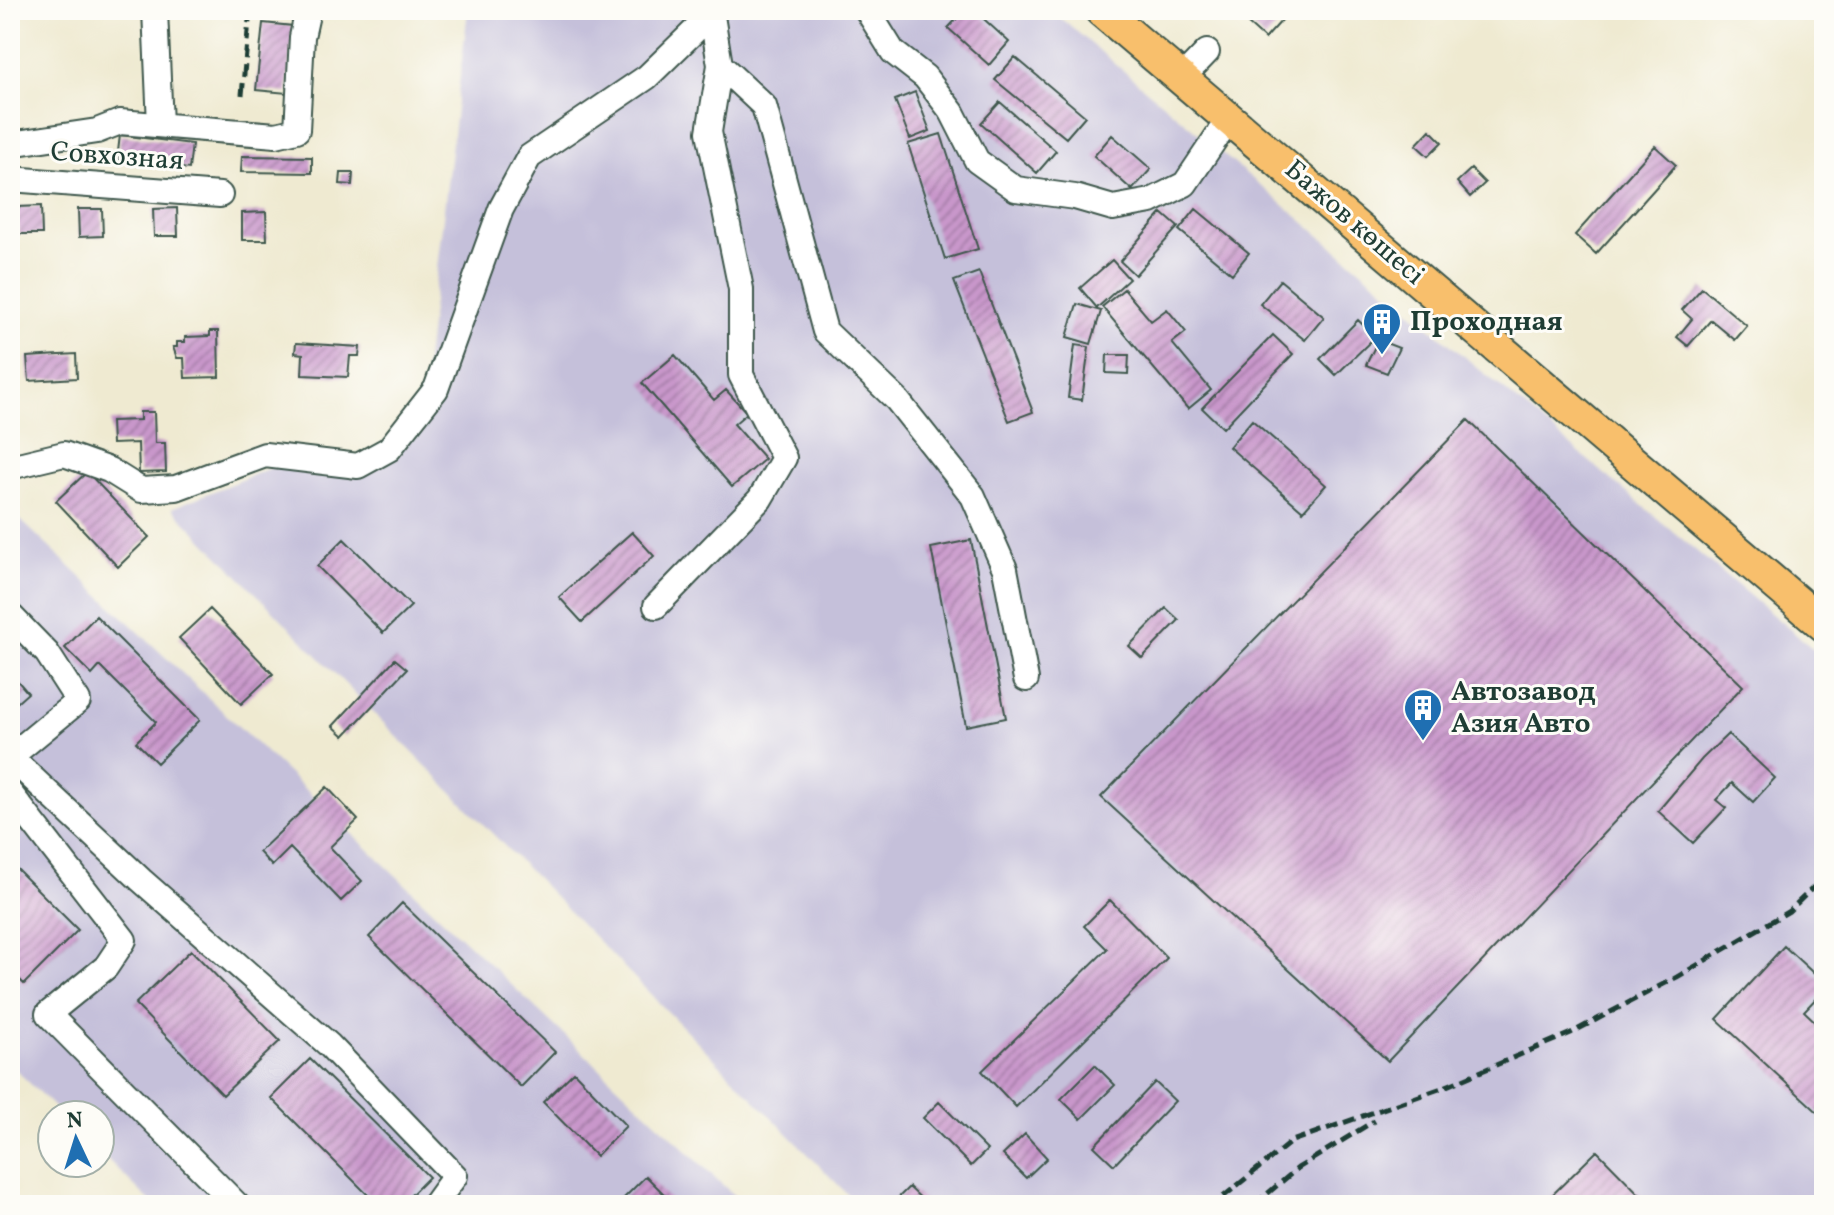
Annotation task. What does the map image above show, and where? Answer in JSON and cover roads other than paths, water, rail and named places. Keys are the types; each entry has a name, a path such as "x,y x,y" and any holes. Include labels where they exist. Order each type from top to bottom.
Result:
{"main road":[{"name":"Бажов көшесі","path":"1101,10 1824,625"}],"lane":[{"path":"155,10 160,125"},
{"path":"10,144 97,131 120,122 276,135 297,130 302,37 308,10"},
{"path":"867,10 893,52 925,77 952,112 977,161 1016,189 1075,197 1113,208 1151,201 1185,184 1230,117"},
{"path":"656,606 760,499 784,458 741,375 741,289 709,132 720,65 714,13"},
{"path":"10,467 64,454 109,470 141,490 176,488 265,455 358,466 389,449 436,389 501,209 529,157 647,77 714,13"},
{"path":"1183,77 1207,52"},
{"path":"720,65 764,106 825,331 897,400 973,496 1005,569 1026,679"},
{"name":"Совхозная","path":"10,179 220,195"},
{"path":"12,617 47,653 78,701 10,757 141,880 329,1045 455,1176 434,1205"},
{"path":"10,793 124,940 106,967 48,1014 237,1205"}],"railway":[{"path":"242,95 250,10"},
{"path":"1223,1197 1292,1141 1442,1088 1571,1033 1677,977 1789,911 1824,877"},
{"path":"1254,1205 1298,1168 1374,1121"}],"place":[{"name":"Проходная","path":"1382,356"},
{"name":"Автозавод Азия Авто","path":"1423,742"}]}
